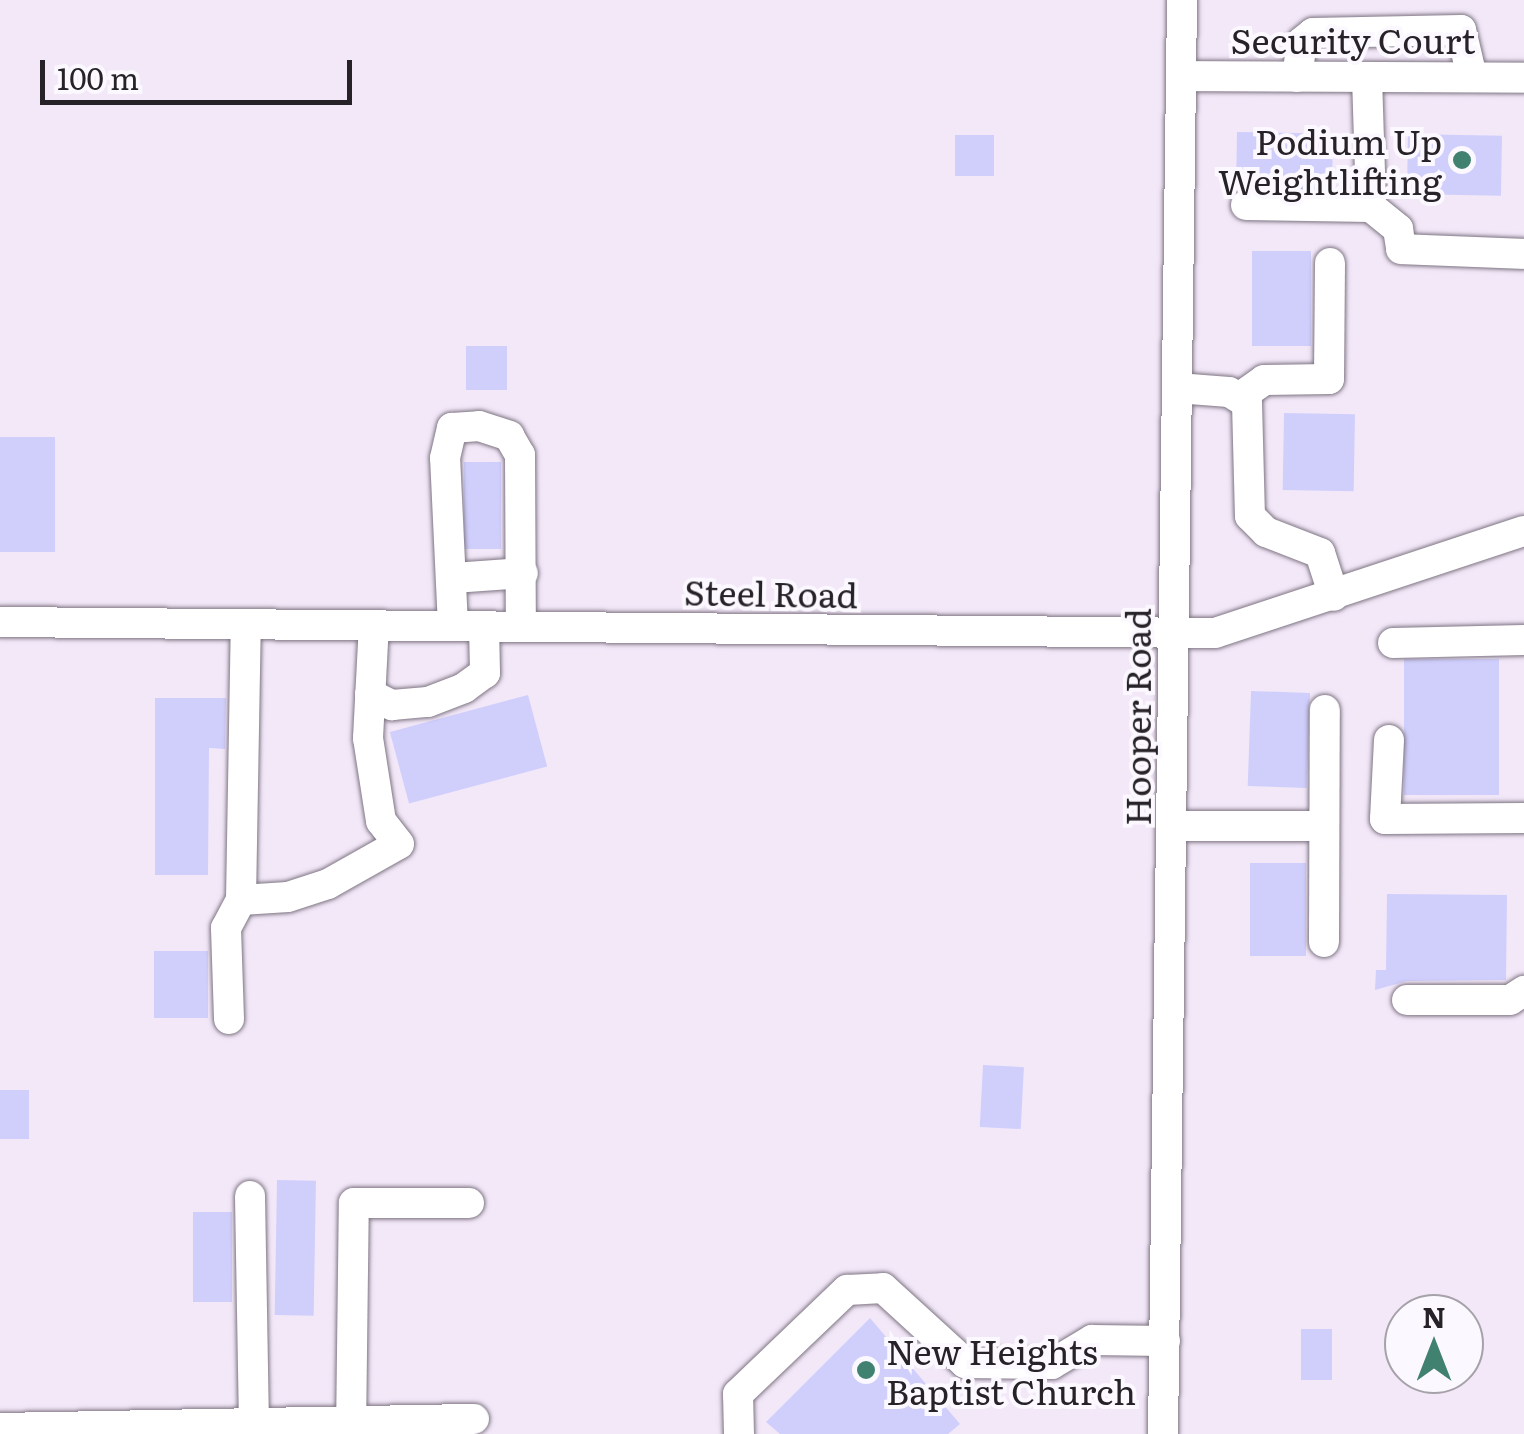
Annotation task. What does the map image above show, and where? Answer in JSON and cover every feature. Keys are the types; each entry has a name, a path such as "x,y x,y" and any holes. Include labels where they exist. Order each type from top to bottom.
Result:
{"street":[{"name":"Hooper Road","path":"1163,1434 1182,0"},
{"path":"1298,77 1302,42 1313,34 1462,30 1472,77"},
{"name":"Security Court","path":"1181,76 1524,78"},
{"path":"1367,77 1371,207"},
{"path":"1246,205 1371,207 1398,229 1406,252 1524,254"},
{"path":"1177,388 1240,397 1264,380 1330,379 1330,263"},
{"path":"1240,397 1249,410 1250,516 1266,532 1320,553 1334,596"},
{"path":"453,626 454,578 445,458 452,428 479,426 509,436 520,456 521,627"},
{"name":"Steel Road","path":"0,622 1215,633 1524,532"},
{"path":"454,578 523,573"},
{"path":"229,1019 226,928 240,900 246,624"},
{"path":"240,900 288,897 328,884 399,844 381,821 376,795 370,694 374,625"},
{"path":"370,694 392,705 428,702 464,688 485,673 484,626"},
{"path":"1393,643 1524,640"},
{"path":"1324,942 1325,710"},
{"path":"1390,740 1385,819 1524,818"},
{"path":"1172,826 1324,826"},
{"path":"1407,1000 1510,1000 1524,991"},
{"path":"250,1196 252,1429"},
{"path":"351,1428 354,1203 469,1203"},
{"path":"739,1434 738,1394 847,1290 883,1288 964,1364 1052,1364 1092,1340 1165,1341"},
{"path":"0,1428 351,1428 474,1419"}],"building":[{"path":"1237,132 1333,134 1332,191 1236,189"},
{"path":"1408,134 1502,136 1501,196 1407,194"},
{"path":"955,135 994,135 994,176 955,176"},
{"path":"1252,251 1311,251 1311,346 1252,346"},
{"path":"466,346 507,346 507,390 466,390"},
{"path":"1284,413 1355,414 1354,491 1283,490"},
{"path":"0,437 55,437 55,552 0,552"},
{"path":"464,462 501,462 501,549 464,549"},
{"path":"1404,659 1499,659 1499,795 1404,795"},
{"path":"1251,691 1310,693 1307,788 1248,786"},
{"path":"528,695 547,766 409,803 390,732"},
{"path":"155,698 226,698 225,749 209,748 208,875 155,875"},
{"path":"1250,863 1306,863 1306,956 1250,956"},
{"path":"1387,894 1507,895 1506,980 1407,981 1375,990 1376,970 1386,970"},
{"path":"154,951 208,951 208,1018 154,1018"},
{"path":"983,1065 1024,1067 1021,1129 980,1127"},
{"path":"0,1090 29,1090 29,1139 0,1139"},
{"path":"277,1180 316,1181 314,1316 275,1315"},
{"path":"193,1212 232,1212 232,1302 193,1302"},
{"name":"New Heights Baptist Church","path":"870,1318 960,1424 948,1434 780,1434 766,1422"},
{"path":"1301,1329 1332,1329 1332,1380 1301,1380"}],"place":[{"name":"Podium Up Weightlifting","path":"1462,160"},
{"name":"New Heights Baptist Church","path":"866,1370"}]}
